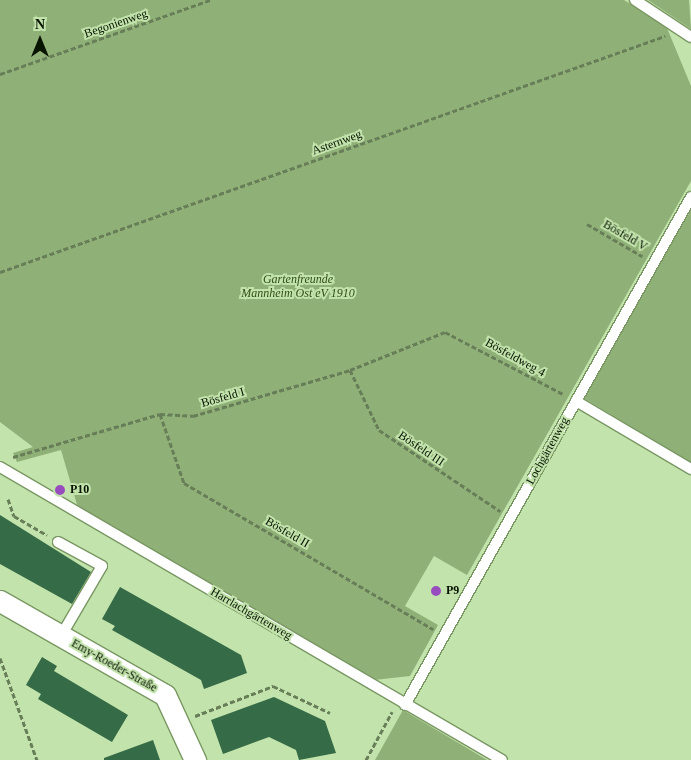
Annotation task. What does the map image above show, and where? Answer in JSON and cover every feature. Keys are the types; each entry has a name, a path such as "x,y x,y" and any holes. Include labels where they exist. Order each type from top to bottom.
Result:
{"street":[{"name":"Emy-Roeder-Straße","path":"0,601 165,695 181,722 195,760"}],"lane":[{"path":"635,0 691,37"},
{"name":"Lochgärtenweg","path":"405,705 691,197"},
{"path":"576,401 691,469"},
{"name":"Harrlachgärtenweg","path":"0,467 502,760"},
{"path":"58,542 102,566 61,636"}],"path":[{"name":"Begonienweg","path":"0,74 210,0"},
{"name":"Asternweg","path":"0,272 679,30"},
{"name":"Bösfeld V","path":"587,224 654,263"},
{"name":"Bösfeldweg 4","path":"446,332 576,401"},
{"name":"Bösfeld I","path":"8,459 160,414 193,416 350,370 446,332"},
{"name":"Bösfeld III","path":"350,370 379,430 510,518"},
{"name":"Bösfeld II","path":"160,414 184,483 444,636"},
{"path":"8,499 14,516 58,542"},
{"path":"0,658 37,760"},
{"path":"181,722 273,686 330,713"},
{"path":"366,760 393,712 405,705"}],"green space":[{"name":"Gartenfreunde Mannheim Ost eV 1910","path":"0,0 624,0 667,28 691,86 691,181 467,575 434,556 405,606 438,625 410,676 374,680 78,508 61,450 17,462 13,453 33,447 0,422"},
{"path":"648,0 689,0 691,29"},
{"path":"691,210 691,463 582,397"},
{"path":"403,710 477,754 487,760 375,760"}],"building":[{"path":"0,515 91,572 72,604 0,564"},
{"path":"120,587 241,655 247,673 204,689 201,680 112,630 115,626 102,619"},
{"path":"42,657 57,666 54,671 128,715 112,742 38,699 41,694 26,685"},
{"path":"274,697 325,721 336,753 299,760 296,750 269,737 223,754 211,720"},
{"path":"153,740 160,760 104,760 104,758"}],"place":[{"name":"P10","path":"60,490"},
{"name":"P9","path":"436,591"}]}
